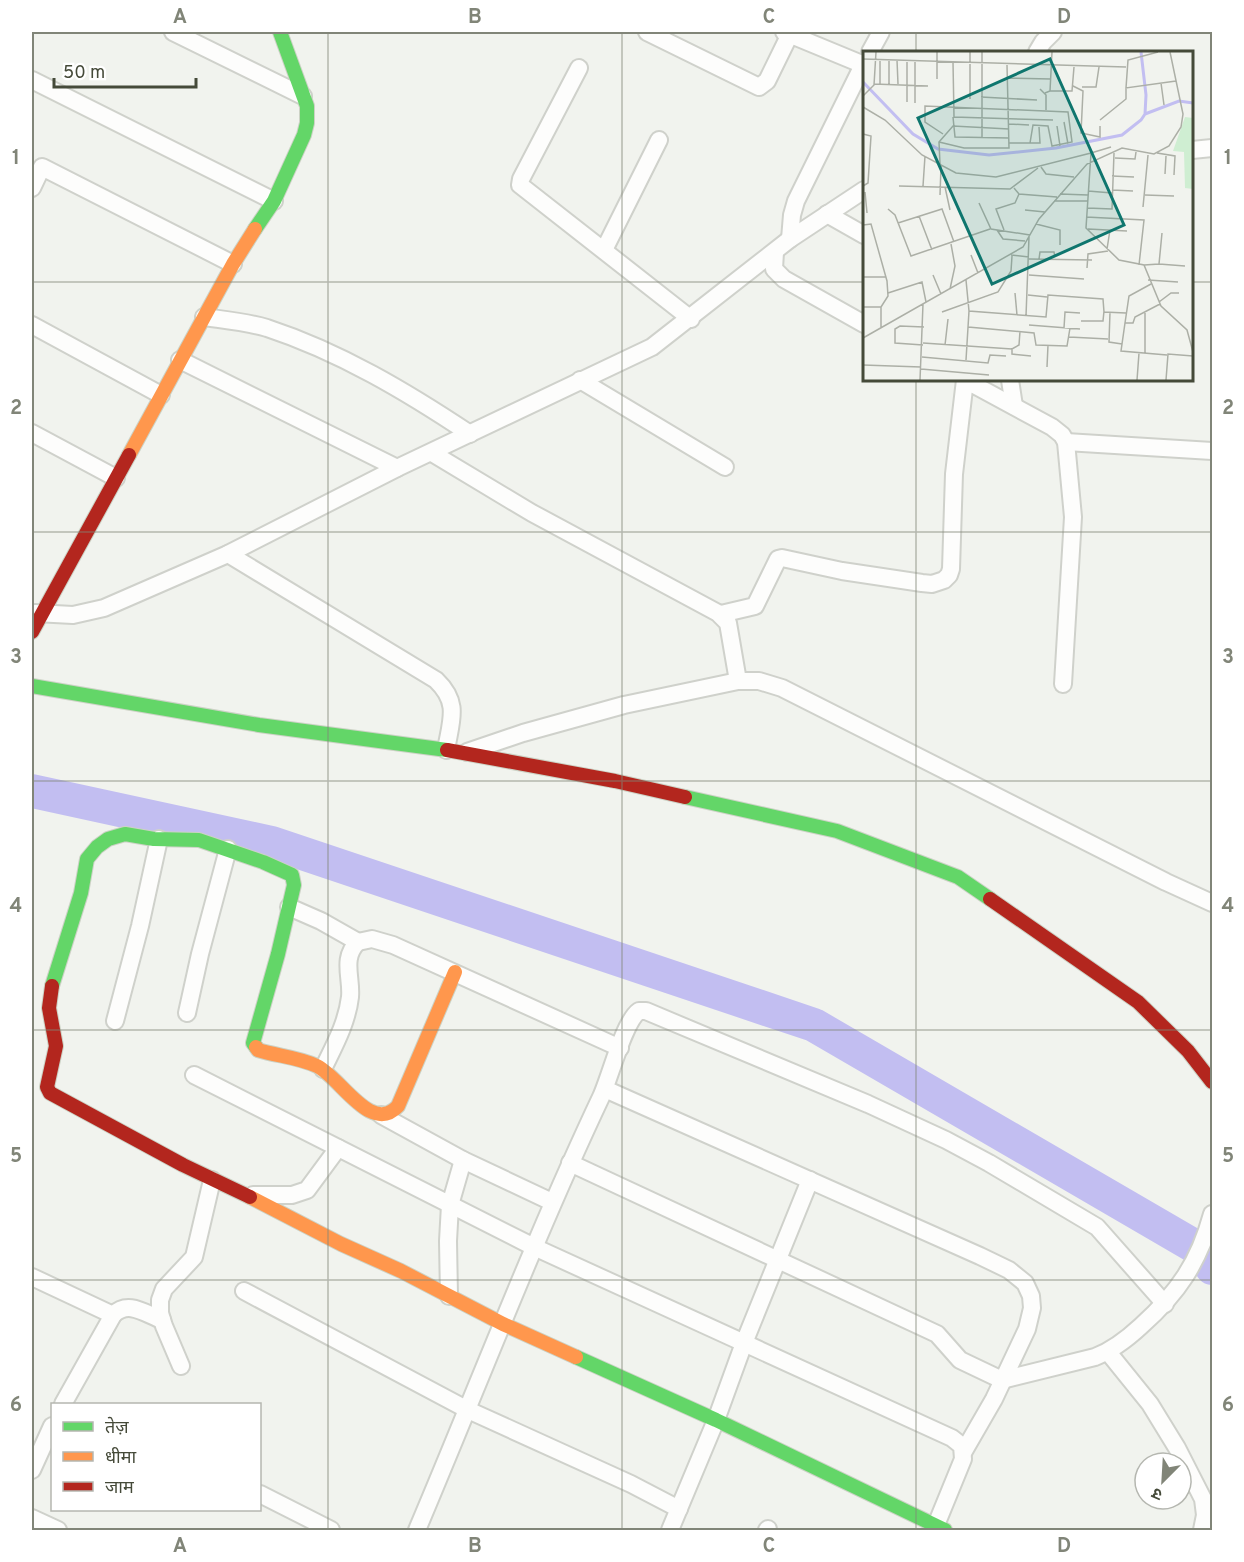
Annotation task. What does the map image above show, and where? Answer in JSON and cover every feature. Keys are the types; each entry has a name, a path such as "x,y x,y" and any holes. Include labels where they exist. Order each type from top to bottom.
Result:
{"street":[{"path":"173,32 303,96"},
{"path":"32,632 36,613 116,478 233,264 274,201 304,135 308,114 280,32"},
{"path":"647,32 759,87 768,81 787,33 863,68"},
{"path":"872,51 881,32"},
{"path":"1037,51 1053,32"},
{"path":"579,68 521,179 520,185 691,319"},
{"path":"790,239 796,201 863,70"},
{"path":"32,80 274,201"},
{"path":"604,250 659,140"},
{"path":"1193,150 1212,148"},
{"path":"32,188 42,167 233,264"},
{"path":"36,613 73,615 92,612 228,554 397,468 658,344 790,239 863,191"},
{"path":"827,214 863,234"},
{"path":"775,252 774,269 781,276 863,323"},
{"path":"204,317 267,328 322,350 410,394 470,434"},
{"path":"32,325 161,395"},
{"path":"180,360 397,468"},
{"path":"580,381 725,467"},
{"path":"721,614 755,606 778,559 782,558 910,582 932,584 950,575 954,474 965,381"},
{"path":"967,381 1057,430 1066,442 1073,517 1063,684"},
{"path":"1010,381 1014,406"},
{"path":"32,433 116,478"},
{"path":"1066,442 1212,452"},
{"path":"432,453 539,517 721,614 728,623 738,681"},
{"path":"228,554 436,680 451,699 452,713 446,750"},
{"path":"465,752 624,705 738,681 759,681 782,688 1212,903"},
{"path":"32,686 259,725 465,752 615,781 837,831 958,877 1138,1002 1188,1051 1212,1082"},
{"path":"552,1202 464,1160 358,1104 339,1082 323,1069 302,1059 258,1050 253,1043 289,907 294,881 292,875 199,840 159,839 125,834 108,839 87,859 81,892 49,997 48,1013 56,1038 47,1087 50,1093 212,1180 503,1324 716,1420 939,1529 964,1451 1027,1329 1032,1308 1031,1296 1025,1283 1009,1270 980,1256 605,1089"},
{"path":"115,1021 140,926 159,839"},
{"path":"187,1013 228,849"},
{"path":"289,907 321,921 358,942"},
{"path":"323,1069 341,1031 347,1010 350,996 348,962 353,946 358,942 372,939 393,945 455,972 620,1048"},
{"path":"381,1115 393,1113 398,1106 455,972"},
{"path":"417,1530 552,1202 605,1089 633,1016 642,1010 868,1104 946,1140 1080,1215 1097,1227 1166,1304"},
{"path":"194,1075 534,1246 952,1438 962,1446 964,1451"},
{"path":"243,1195 301,1193 312,1184 338,1148"},
{"path":"449,1296 450,1204 464,1160"},
{"path":"570,1163 777,1261 941,1335 953,1354 960,1360 1002,1380 1075,1363 1108,1352 1134,1333 1166,1304 1182,1283 1201,1250 1212,1220"},
{"path":"181,1366 162,1320 160,1300 164,1289 194,1257 212,1180"},
{"path":"670,1530 716,1420 744,1343 810,1180"},
{"path":"32,1277 113,1315"},
{"path":"244,1291 468,1410 631,1484 679,1509"},
{"path":"64,1403 113,1315 120,1309 129,1307 162,1320"},
{"path":"1108,1352 1150,1404 1177,1448 1203,1499 1205,1515 1202,1530"},
{"path":"32,1470 51,1428"},
{"path":"261,1495 331,1530"},
{"path":"32,1518 55,1530"}],"waterway":[{"path":"32,791 272,843 814,1025 1201,1250 1212,1268"}],"traffic: fast":[{"path":"255,229 274,201 304,135 307,123 307,106 280,32"},
{"path":"32,686 259,725 447,750"},
{"path":"685,797 837,831 958,877 990,899"},
{"path":"52,986 81,893 87,859 97,847 108,839 125,834 154,839 199,840 263,862 292,875 294,885 278,954 253,1043 256,1047"},
{"path":"576,1357 716,1420 945,1530"}],"traffic: slow":[{"path":"129,455 233,264 255,229"},
{"path":"256,1047 258,1050 317,1066 367,1109 377,1114 388,1113 398,1106 455,972"},
{"path":"250,1197 503,1324 576,1357"}],"traffic: jam":[{"path":"32,632 129,455"},
{"path":"447,750 615,781 685,797"},
{"path":"990,899 1138,1002 1188,1051 1212,1082"},
{"path":"52,986 49,1008 56,1046 47,1087 50,1093 183,1165 250,1197"}]}
